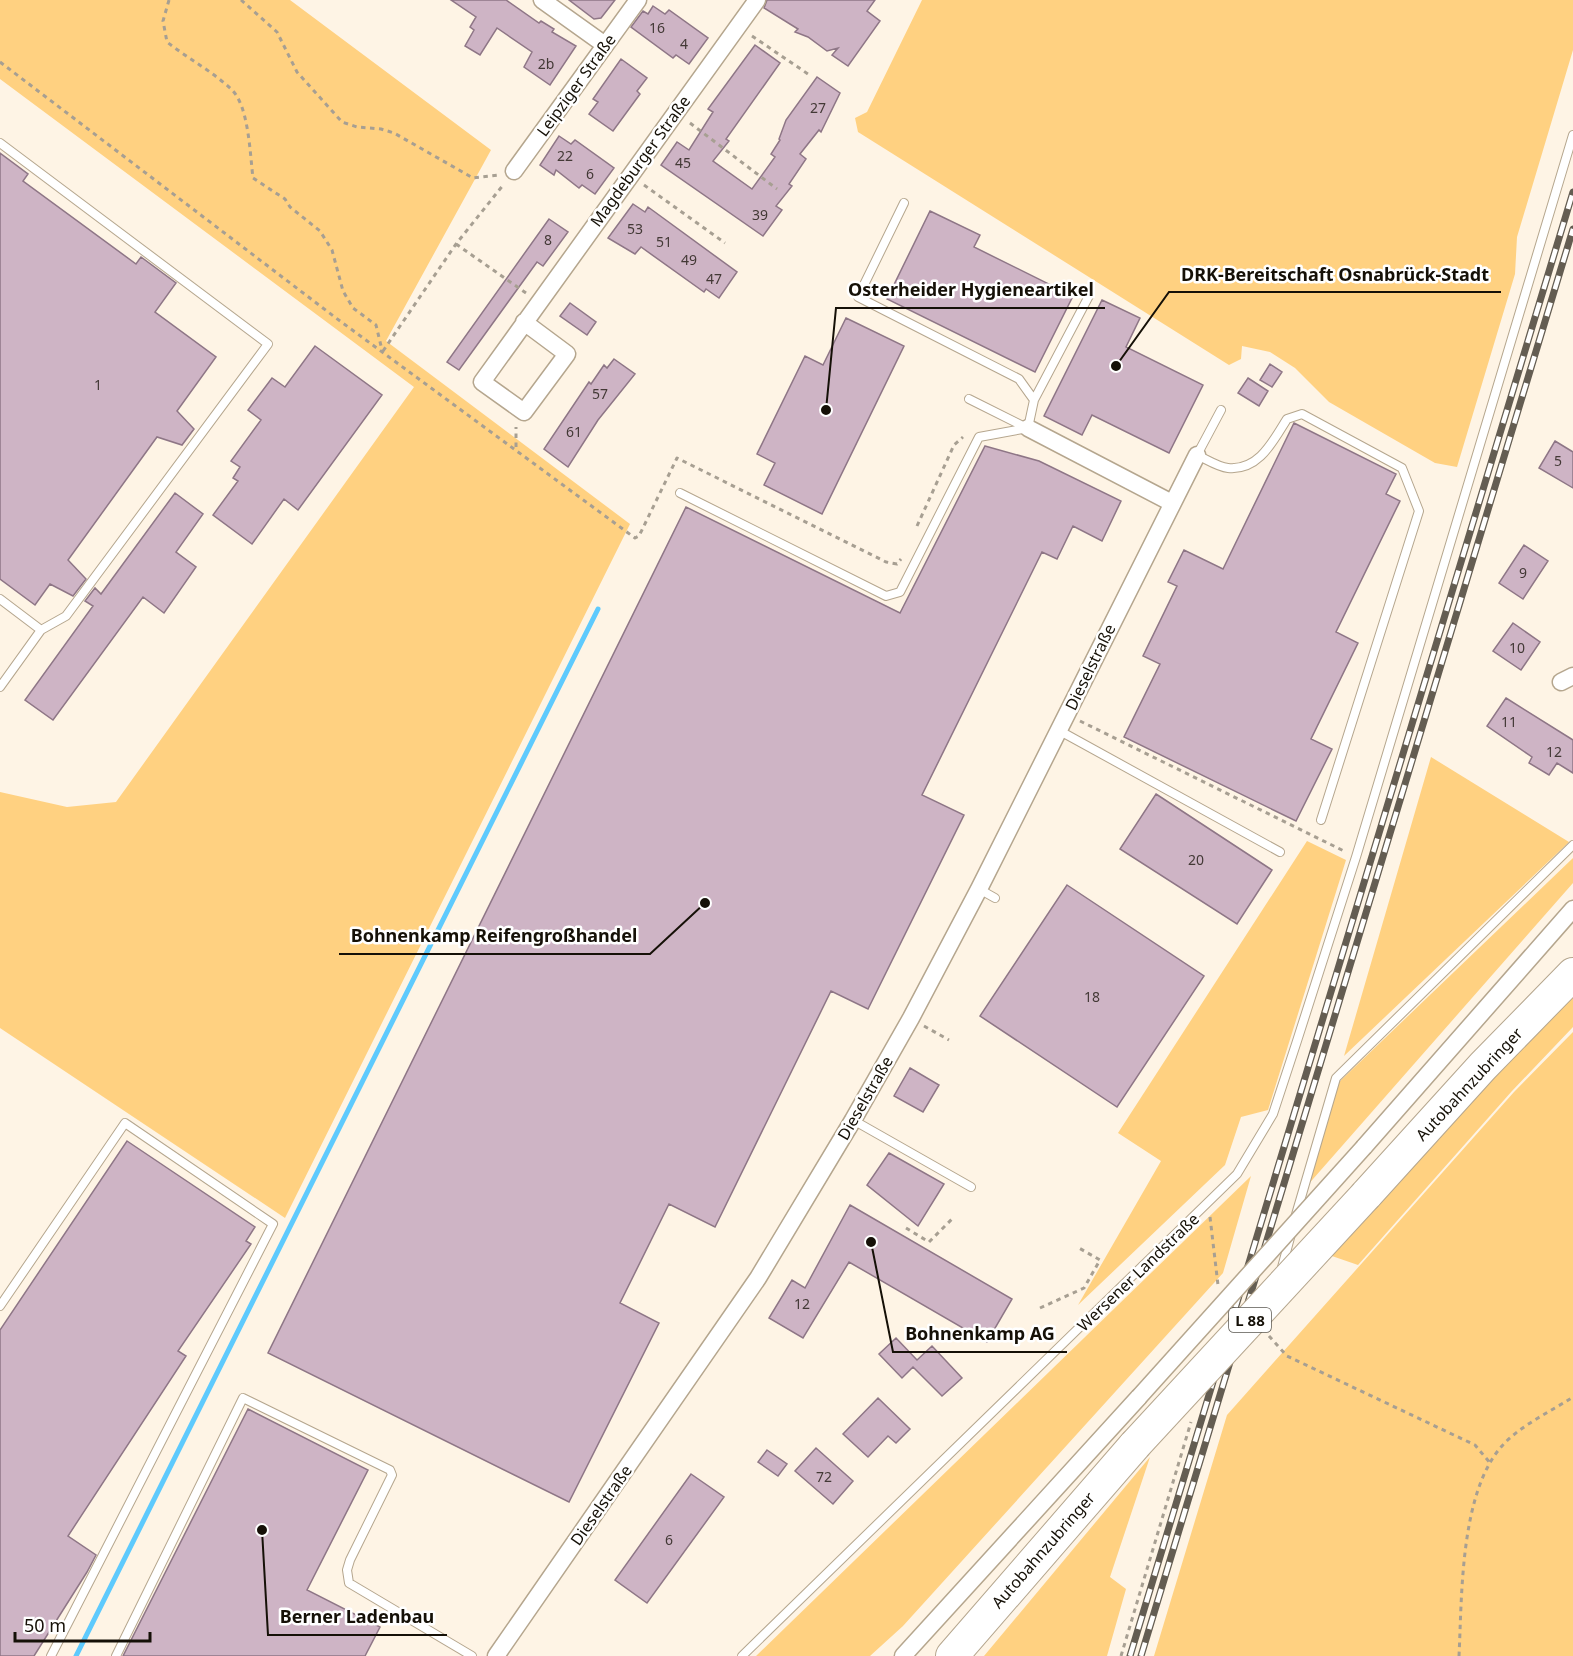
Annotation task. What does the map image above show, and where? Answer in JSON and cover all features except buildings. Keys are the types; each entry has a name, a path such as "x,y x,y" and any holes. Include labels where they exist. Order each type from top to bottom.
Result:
{"highway":[{"name":"Autobahnzubringer","path":"952,1656 1135,1445 1483,1066 1573,974"}],"street":[{"path":"542,0 605,45"},
{"name":"Leipziger Straße","path":"514,171 638,0"},
{"name":"Magdeburger Straße","path":"524,322 567,354 524,412 482,382 524,322 675,112 757,0"},
{"path":"1028,428 1172,503"},
{"name":"Dieselstraße","path":"496,1656 758,1278 853,1120 911,1018 979,889 1197,455"},
{"path":"903,1656 1364,1147 1573,909"}],"lane":[{"name":"Wersener Landstraße","path":"742,1656 1237,1174 1273,1114 1356,857 1573,135"},
{"path":"0,143 268,344 66,616 41,630 0,687"},
{"path":"904,203 858,297 1019,379 1034,400"},
{"path":"1028,428 1034,400 1090,294"},
{"path":"969,399 1028,428"},
{"path":"1221,410 1197,455 1227,468 1250,466 1270,447 1287,419 1302,414 1402,468 1419,511 1321,820"},
{"path":"680,493 886,596 900,592 979,437 1028,428"},
{"path":"0,599 41,630"},
{"path":"1060,731 1280,852"},
{"path":"1266,1329 1306,1174 1336,1078 1573,845"},
{"path":"979,889 995,898"},
{"path":"853,1120 970,1187"},
{"path":"0,1306 125,1123 273,1224 51,1656"},
{"path":"116,1656 243,1398 390,1470 392,1475 350,1560 347,1570 350,1583 472,1656"}],"path":[{"path":"169,0 163,21 167,42 233,89 240,103 250,143 253,178 285,199 290,207 320,231 332,250 343,291 353,308 376,325 382,352"},
{"path":"241,0 277,33 297,72 342,122 357,128 381,129 394,133 473,178 514,171"},
{"path":"738,26 808,74"},
{"path":"0,62 382,352 635,538 639,536 677,458 886,562 897,564 903,558"},
{"path":"675,112 777,189"},
{"path":"382,352 456,244 514,171"},
{"path":"630,175 725,243"},
{"path":"456,244 539,302"},
{"path":"916,527 954,445 966,434"},
{"path":"1067,715 1356,857"},
{"path":"927,1027 949,1040"},
{"path":"906,1228 929,1242 953,1218"},
{"path":"1040,1308 1084,1288 1100,1260 1079,1248"},
{"path":"1266,1329 1270,1341 1287,1356 1475,1445 1491,1464"},
{"path":"1459,1656 1462,1571 1480,1481 1502,1446 1535,1421 1573,1397"},
{"path":"1121,1656 1189,1431"}],"shaded area":[{"path":"0,0 290,0 491,150 386,341 630,524 285,1218 0,1028 0,792 67,807 116,802 414,387 0,79"},
{"path":"922,0 1573,0 1573,50 1517,237 1515,274 1457,467 1435,463 1329,402 1295,368 1270,352 1242,346 1241,359 1229,365 858,132 855,118 867,112"},
{"path":"1431,757 1569,842 1344,1056"},
{"path":"1307,841 1346,860 1268,1110 1241,1117 1225,1165 1078,1305 1161,1161 1118,1133"},
{"path":"1573,858 1573,883 1306,1187 1336,1085"},
{"path":"1573,996 1573,1027 1512,1091 1358,1265 1329,1255 1497,1074"},
{"path":"1573,1032 1573,1656 1154,1656 1227,1415 1514,1092"},
{"path":"1251,1176 1223,1273 903,1626 870,1656 756,1656"},
{"path":"1150,1457 1110,1577 1126,1589 1107,1656 984,1656"}],"waterway":[{"path":"76,1656 598,609"}],"railway":[{"path":"1130,1656 1573,192"},
{"path":"1141,1656 1573,229"}],"place":[{"name":"DRK-Bereitschaft Osnabrück-Stadt","path":"1116,366"},
{"name":"Osterheider Hygieneartikel","path":"826,410"},
{"name":"Bohnenkamp Reifengroßhandel","path":"705,903"},
{"name":"Bohnenkamp AG","path":"871,1242"},
{"name":"Berner Ladenbau","path":"262,1530"}]}
